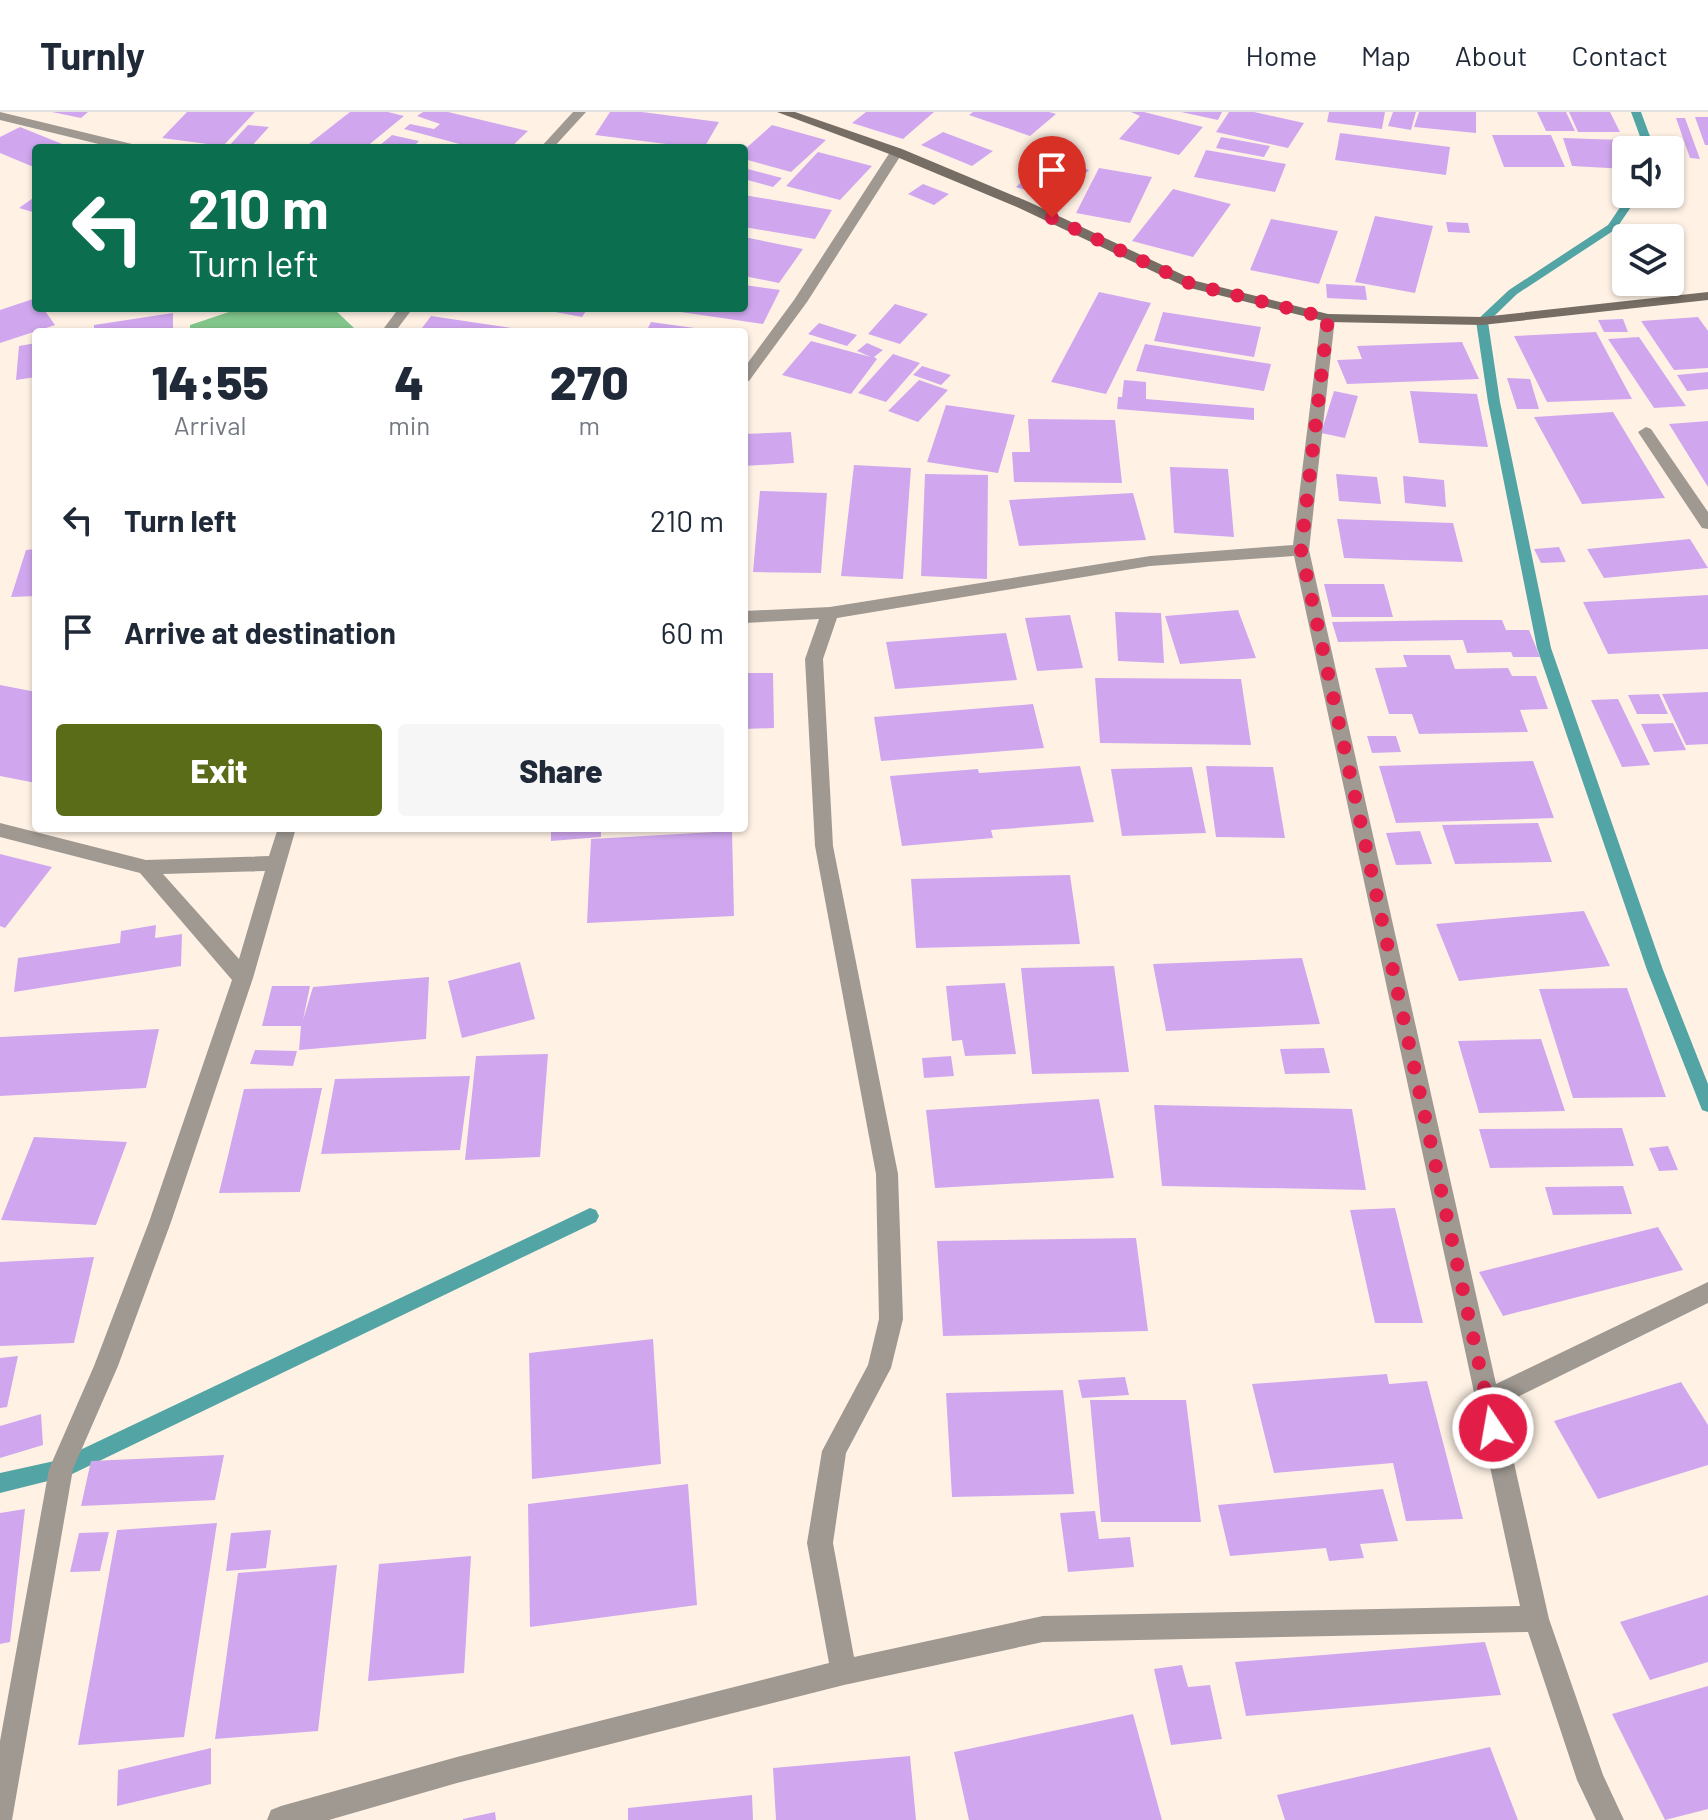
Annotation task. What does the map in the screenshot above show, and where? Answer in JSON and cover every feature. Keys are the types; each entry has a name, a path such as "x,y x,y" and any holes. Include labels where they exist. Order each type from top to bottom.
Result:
{"street":[{"path":"550,144 580,112"},
{"path":"783,112 897,152 1024,205 1191,284 1328,318 1482,321 1708,296"},
{"path":"0,116 21,116 117,144"},
{"path":"0,127 21,116"},
{"path":"748,373 809,289 897,152"},
{"path":"1328,318 1301,550 1536,1619 1591,1780 1610,1820"},
{"path":"1646,432 1708,524"},
{"path":"748,617 830,613 1150,561 1301,550"},
{"path":"830,613 814,659 824,846 887,1174 891,1319 879,1368 834,1451 820,1543 844,1672"},
{"path":"0,830 146,867 275,863"},
{"path":"0,1817 65,1457 106,1366 160,1222 243,978 286,832"},
{"path":"146,867 243,978"},
{"path":"1487,1400 1708,1292"},
{"path":"281,1820 457,1770 844,1672 1043,1629 1536,1619"}],"green space":[{"path":"229,312 337,312 354,328 190,328 190,325"}],"building":[{"path":"52,112 88,112 81,118"},
{"path":"187,112 255,112 225,144 162,138"},
{"path":"350,112 388,112 404,116 370,144 309,144"},
{"path":"423,112 448,112 528,131 514,144 459,144 404,129 410,124 434,129 440,124 417,116"},
{"path":"610,112 642,112 719,122 706,144 666,144 595,135"},
{"path":"866,112 934,112 903,139 852,123"},
{"path":"973,112 1056,114 1030,136 969,115"},
{"path":"1131,112 1144,112 1203,127 1179,155 1119,139 1140,116"},
{"path":"1181,112 1222,112 1218,120"},
{"path":"1229,112 1254,112 1304,123 1288,148 1216,132"},
{"path":"1329,112 1385,112 1382,129 1327,122"},
{"path":"1393,112 1416,112 1411,130 1388,126"},
{"path":"1419,112 1476,112 1476,133 1414,127"},
{"path":"1537,112 1566,112 1575,131 1546,131"},
{"path":"1569,112 1610,112 1620,132 1578,132"},
{"path":"1695,117 1708,117 1708,145 1705,145"},
{"path":"1676,118 1685,118 1700,159 1690,158"},
{"path":"248,125 269,127 254,144 231,144"},
{"path":"772,125 826,140 791,172 748,160 748,146"},
{"path":"20,127 62,144 32,144 32,166 0,153 0,137"},
{"path":"943,132 993,151 972,166 921,145"},
{"path":"1340,133 1450,147 1446,175 1335,160"},
{"path":"392,135 419,141 416,144 381,144"},
{"path":"1492,135 1551,135 1565,167 1504,167"},
{"path":"1221,137 1270,146 1264,157 1216,148"},
{"path":"1563,138 1612,140 1612,168 1572,166"},
{"path":"1206,150 1286,164 1275,192 1194,177"},
{"path":"818,152 872,166 840,200 786,186"},
{"path":"1048,157 1089,170 1057,200 1016,187"},
{"path":"1099,168 1152,177 1130,223 1076,213"},
{"path":"748,169 782,178 773,187 748,180"},
{"path":"923,184 949,194 934,205 908,194"},
{"path":"1173,189 1231,204 1193,257 1132,241"},
{"path":"748,196 832,210 815,239 748,228"},
{"path":"32,199 32,212 19,208"},
{"path":"1375,216 1433,226 1415,293 1355,282"},
{"path":"1271,219 1338,231 1319,284 1250,270"},
{"path":"1446,222 1468,223 1470,233 1448,232"},
{"path":"748,238 803,249 779,283 748,277"},
{"path":"1326,284 1365,286 1367,300 1327,298"},
{"path":"748,286 780,290 763,324 681,312 748,312"},
{"path":"1099,292 1151,303 1106,394 1051,382"},
{"path":"32,299 32,312 46,312 55,325 32,328 32,333 0,343 0,310"},
{"path":"895,304 928,314 900,344 868,334"},
{"path":"555,312 585,312 582,317"},
{"path":"1163,312 1261,327 1254,357 1154,341"},
{"path":"173,313 173,328 94,328 94,325"},
{"path":"431,316 512,328 422,328"},
{"path":"1698,317 1708,331 1708,368 1674,370 1641,321"},
{"path":"1623,319 1628,332 1604,332 1598,320"},
{"path":"651,322 694,328 648,328"},
{"path":"819,323 857,335 847,346 808,334"},
{"path":"1596,332 1632,399 1547,402 1514,336"},
{"path":"1639,337 1686,406 1654,408 1608,339"},
{"path":"811,341 871,357 857,351 867,343 883,350 874,357 877,359 851,394 782,375"},
{"path":"1462,342 1479,379 1347,384 1337,360 1362,359 1357,346"},
{"path":"32,344 32,378 16,380 19,346"},
{"path":"1145,344 1271,364 1264,391 1136,371"},
{"path":"893,354 920,363 886,402 858,393"},
{"path":"922,366 951,375 941,385 913,375"},
{"path":"1708,372 1708,389 1687,391 1677,375"},
{"path":"1507,378 1530,379 1539,409 1517,409"},
{"path":"919,380 948,390 918,422 888,411"},
{"path":"1124,380 1146,382 1146,399 1254,408 1254,420 1117,409"},
{"path":"1334,391 1358,396 1345,438 1321,433"},
{"path":"1410,391 1477,394 1488,447 1419,443"},
{"path":"946,405 1015,415 998,473 927,462"},
{"path":"1613,412 1665,498 1582,504 1534,417"},
{"path":"1028,419 1115,420 1122,483 1014,482 1012,452 1030,452"},
{"path":"1708,421 1708,487 1669,424"},
{"path":"791,432 794,463 748,466 748,434"},
{"path":"854,465 911,468 903,579 841,576"},
{"path":"1170,467 1228,469 1234,537 1174,533"},
{"path":"925,474 988,475 987,579 921,576"},
{"path":"1336,474 1377,477 1381,504 1339,501"},
{"path":"1403,476 1444,480 1446,507 1405,503"},
{"path":"760,491 827,493 821,573 753,572"},
{"path":"1133,493 1146,540 1019,546 1009,500"},
{"path":"1337,519 1453,523 1463,562 1344,558"},
{"path":"1690,539 1708,568 1604,578 1587,549"},
{"path":"1559,547 1566,562 1541,563 1534,549"},
{"path":"32,549 32,596 11,597 26,550"},
{"path":"1324,584 1384,584 1393,617 1332,617"},
{"path":"1708,595 1708,649 1608,654 1583,602"},
{"path":"1238,610 1256,658 1180,664 1165,616"},
{"path":"1115,612 1161,613 1164,663 1118,661"},
{"path":"1070,615 1083,668 1037,671 1025,618"},
{"path":"1502,620 1506,630 1529,630 1540,657 1513,657 1511,652 1467,653 1463,640 1338,642 1332,622"},
{"path":"1006,633 1017,680 895,689 886,642"},
{"path":"1403,655 1450,655 1455,669 1508,668 1512,676 1536,676 1548,709 1520,710 1528,732 1419,734 1412,714 1389,714 1375,668 1407,667"},
{"path":"748,673 773,673 774,728 748,729"},
{"path":"1095,678 1241,679 1251,745 1100,743"},
{"path":"0,685 32,691 32,782 0,776"},
{"path":"1708,692 1708,744 1686,745 1662,694"},
{"path":"1659,694 1668,714 1637,714 1628,695"},
{"path":"1618,699 1650,765 1622,767 1591,700"},
{"path":"1033,704 1044,748 881,761 874,717"},
{"path":"1673,723 1686,750 1654,752 1641,724"},
{"path":"1367,736 1396,736 1401,752 1372,753"},
{"path":"1533,761 1554,818 1396,823 1379,766"},
{"path":"1080,766 1094,822 991,830 993,838 902,846 890,776"},
{"path":"1206,766 1273,767 1285,838 1216,837"},
{"path":"1192,767 1206,833 1122,836 1111,769"},
{"path":"1538,823 1552,862 1455,864 1442,825"},
{"path":"1420,831 1432,864 1396,865 1386,833"},
{"path":"551,832 601,832 601,837 551,841"},
{"path":"732,832 734,916 587,923 591,839"},
{"path":"0,854 52,867 5,928 0,926"},
{"path":"1070,875 1080,944 916,948 911,879"},
{"path":"1584,911 1610,966 1459,981 1436,924"},
{"path":"156,925 155,938 182,934 181,966 14,992 18,958 120,943 121,931"},
{"path":"1302,958 1320,1024 1166,1031 1153,964"},
{"path":"520,962 535,1019 462,1038 448,981"},
{"path":"1114,966 1129,1072 1032,1074 1021,968"},
{"path":"429,977 426,1039 299,1050 301,1026 262,1026 272,986 310,986 303,1020 313,987"},
{"path":"1005,983 1016,1054 965,1056 962,1040 952,1041 946,986"},
{"path":"1627,988 1666,1097 1573,1098 1539,989"},
{"path":"159,1029 146,1088 0,1096 0,1037"},
{"path":"1541,1039 1565,1111 1479,1113 1458,1041"},
{"path":"1324,1048 1330,1073 1285,1074 1280,1049"},
{"path":"255,1050 297,1051 293,1066 250,1064"},
{"path":"548,1054 540,1157 465,1160 476,1056"},
{"path":"951,1056 954,1076 924,1078 922,1058"},
{"path":"470,1076 460,1150 321,1154 335,1079"},
{"path":"322,1088 300,1192 219,1193 244,1089"},
{"path":"1099,1099 1114,1178 935,1188 926,1110"},
{"path":"1154,1105 1352,1109 1366,1190 1162,1186"},
{"path":"1622,1128 1634,1166 1490,1168 1479,1129"},
{"path":"34,1137 127,1142 96,1225 1,1220"},
{"path":"1668,1146 1678,1170 1659,1171 1649,1148"},
{"path":"1623,1186 1632,1214 1553,1215 1545,1187"},
{"path":"1395,1208 1423,1323 1375,1323 1350,1210"},
{"path":"1658,1227 1683,1270 1503,1316 1479,1272"},
{"path":"1136,1238 1148,1331 943,1336 937,1241"},
{"path":"94,1257 74,1343 0,1346 0,1262"},
{"path":"653,1339 661,1464 532,1479 529,1353"},
{"path":"18,1356 7,1407 0,1408 0,1358"},
{"path":"1387,1374 1389,1384 1427,1381 1463,1519 1406,1521 1393,1463 1274,1473 1252,1384"},
{"path":"1125,1377 1129,1395 1082,1398 1078,1380"},
{"path":"1681,1382 1708,1425 1708,1465 1598,1499 1554,1421"},
{"path":"1063,1390 1074,1494 952,1497 946,1393"},
{"path":"1090,1400 1186,1400 1201,1522 1101,1522"},
{"path":"41,1414 43,1445 0,1458 0,1426"},
{"path":"224,1455 215,1500 81,1506 91,1461"},
{"path":"688,1484 697,1605 530,1627 528,1504"},
{"path":"1383,1489 1398,1541 1360,1544 1364,1558 1329,1561 1326,1548 1230,1556 1218,1505"},
{"path":"25,1509 10,1642 0,1644 0,1513"},
{"path":"1095,1511 1099,1539 1130,1537 1134,1567 1068,1572 1060,1513"},
{"path":"217,1523 184,1737 78,1745 117,1530"},
{"path":"271,1530 266,1568 226,1571 231,1533"},
{"path":"109,1532 100,1571 70,1572 79,1533"},
{"path":"471,1556 464,1673 368,1681 379,1564"},
{"path":"337,1565 318,1731 215,1739 238,1573"},
{"path":"1708,1595 1708,1662 1650,1680 1620,1622"},
{"path":"1485,1642 1501,1695 1246,1716 1235,1662"},
{"path":"1182,1665 1188,1687 1210,1685 1222,1739 1171,1745 1154,1669"},
{"path":"1708,1686 1708,1809 1665,1820 1612,1714"},
{"path":"1133,1714 1162,1820 969,1820 954,1752"},
{"path":"1490,1747 1518,1820 1285,1820 1277,1795"},
{"path":"211,1748 211,1784 117,1806 118,1770"},
{"path":"910,1756 916,1820 776,1820 773,1768"},
{"path":"752,1795 753,1820 628,1820 628,1808"},
{"path":"495,1812 496,1820 463,1820 463,1819"}],"waterway":[{"path":"1636,112 1645,136"},
{"path":"1625,208 1612,227 1513,292 1482,321 1494,402 1544,648 1655,970 1708,1105"},
{"path":"0,1483 61,1469 590,1216"}],"route":[{"path":"1052,218 1191,284 1328,318 1301,550 1493,1428"}]}
